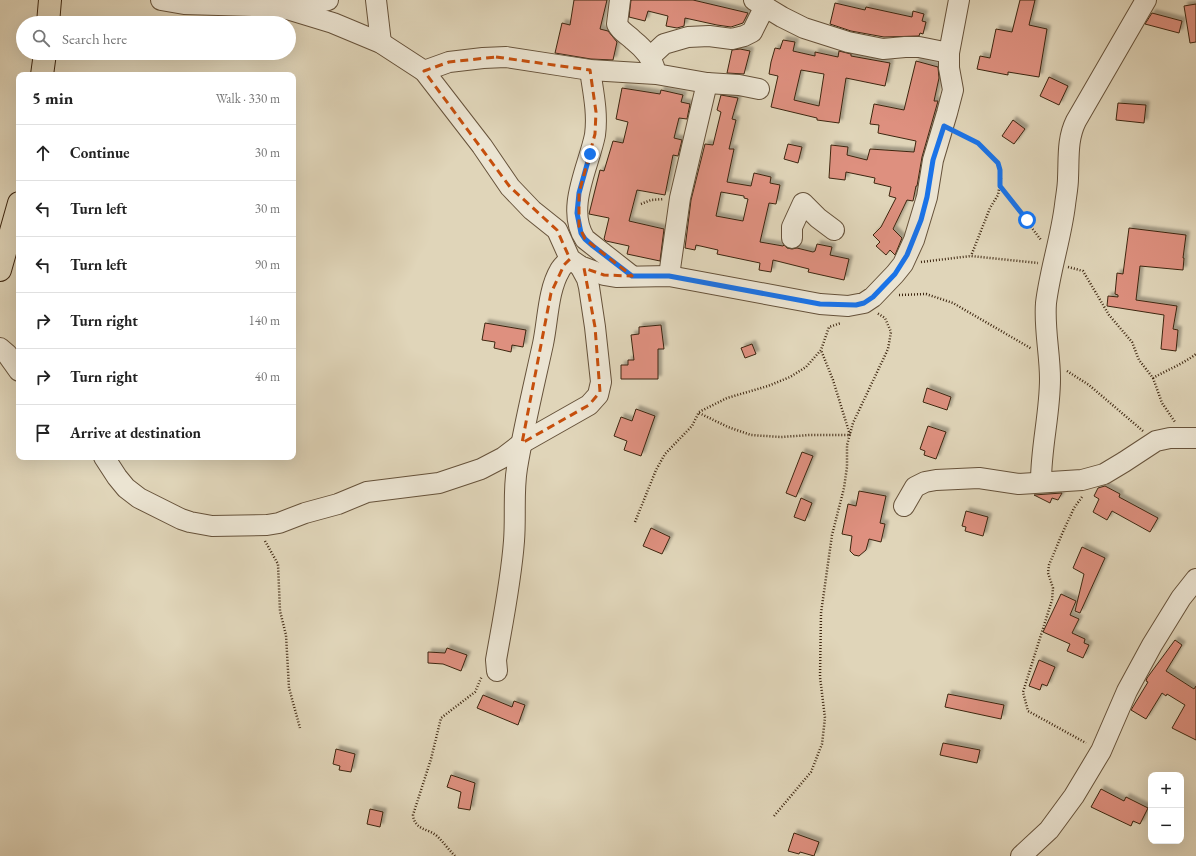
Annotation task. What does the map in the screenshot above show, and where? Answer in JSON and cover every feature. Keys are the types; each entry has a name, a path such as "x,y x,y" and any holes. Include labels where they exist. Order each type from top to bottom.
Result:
{"main road":[{"path":"49,16 50,0"},
{"path":"42,72 44,60"},
{"path":"0,270 16,213"}],"street":[{"path":"106,460 126,488 139,498 171,515 190,522 212,526 279,523 338,504 367,492 439,483 489,466 509,454 522,443 589,406 600,392 601,382 592,306 587,279 575,263 557,230 528,207 510,187 482,146 424,71 380,43 334,23 287,9 253,6 184,4 161,0"},
{"path":"287,9 328,0"},
{"path":"376,0 380,43"},
{"path":"620,0 616,20 619,29 633,40 653,65"},
{"path":"491,671 496,660 511,576 515,538 514,488 528,407 543,344 553,286 560,270 575,263 604,275 616,277 669,276 820,304 848,306 869,300 903,264 914,240 927,197 933,160 944,126 953,90 949,68 949,53 959,0"},
{"path":"1041,482 1043,446 1049,393 1049,359 1046,341 1045,316 1064,207 1072,130 1146,0"},
{"path":"653,65 664,44 688,36 708,36 732,39 752,32 759,3 804,28 863,46 884,49 919,47 949,53"},
{"path":"424,71 449,62 496,57 542,62 590,70 653,65 707,83 739,85 759,89"},
{"path":"590,70 596,112 595,134 579,193 577,213 579,226 585,239 632,276"},
{"path":"669,276 680,198 707,83"},
{"path":"792,238 792,227 802,203 834,230"},
{"path":"0,348 7,354 16,367"},
{"path":"904,506 912,491 918,485 936,480 978,478 1019,484 1082,480 1104,474 1156,441 1170,438 1192,438"},
{"path":"1021,856 1049,830 1074,796 1101,751 1127,691 1152,645 1181,598 1196,578"}],"path":[{"path":"944,126 978,143 998,163 1000,170 1000,186 998,195 990,208 971,256"},
{"path":"1000,186 1040,238 1053,264"},
{"path":"641,204 651,200 680,198"},
{"path":"774,816 811,772 822,744 825,718 820,677 821,613 832,534 844,488 847,467 847,445 854,423 888,349 891,332 885,318 870,310 869,300 926,294 953,303 1049,359 1090,385 1156,441"},
{"path":"635,522 656,470 665,454 692,426 698,412 727,398 768,386 790,377 806,367 821,350 829,327 843,321"},
{"path":"821,350 833,380 850,435"},
{"path":"1153,378 1162,403 1192,438"},
{"path":"698,412 728,427 751,435 780,437 850,435"},
{"path":"1101,751 1074,738 1028,710 1022,692 1052,600 1053,588 1048,573 1050,562 1074,508 1082,498 1085,491 1104,474"},
{"path":"261,525 266,545 278,564 280,612 286,635 289,688 300,728"},
{"path":"455,856 436,836 416,824 413,816 432,759 441,718 475,692 491,671"}],"highlighted area":[{"path":"496,57 590,70 596,112 595,134 579,193 579,226 585,239 632,276 604,275 584,268 595,327 600,392 589,405 522,443 551,293 564,265 570,259 557,230 510,187 424,71 449,62"}],"building":[{"path":"574,0 607,0 600,29 608,31 617,42 613,60 591,59 555,53 562,23 570,25"},
{"path":"631,0 693,0 748,13 743,23 731,27 685,18 684,26 677,28 666,26 668,16 648,11 645,21 629,17"},
{"path":"1020,0 1035,0 1029,25 1047,29 1039,77 1008,72 1008,75 977,69 980,56 990,58 996,29 1012,32"},
{"path":"835,3 865,10 866,7 912,17 913,11 924,14 922,21 926,22 923,34 920,33 919,36 884,37 851,31 830,24"},
{"path":"1196,4 1196,42 1190,43 1184,6"},
{"path":"1152,13 1182,21 1179,33 1145,24"},
{"path":"783,40 795,42 793,51 815,56 815,52 838,57 839,51 851,54 851,56 890,63 885,86 846,78 839,123 817,120 817,118 771,107 778,76 769,74 775,48 780,49","holes":["801,70 824,74 819,106 794,100"]},
{"path":"740,49 750,51 744,74 727,73 732,50"},
{"path":"916,61 938,67 939,78 934,101 938,101 922,157 913,201 907,200 893,229 902,238 895,255 890,250 886,255 876,246 880,242 873,235 881,227 896,198 889,196 891,187 874,183 875,178 846,172 845,180 829,178 831,145 848,147 847,155 867,160 870,149 914,152 916,141 878,133 879,125 870,124 874,104 904,110"},
{"path":"1049,77 1068,86 1059,105 1040,96"},
{"path":"622,88 660,94 661,90 683,95 681,102 690,104 687,119 679,118 674,138 682,140 678,156 673,155 665,195 637,190 629,221 664,229 660,261 627,254 629,246 606,241 604,239 609,218 589,214 600,170 604,171 613,141 623,143 628,122 616,119"},
{"path":"721,95 738,98 732,119 736,120 729,149 734,149 727,182 751,186 754,173 771,177 770,183 780,185 776,204 769,203 760,242 784,245 787,248 797,248 813,252 815,251 817,244 832,247 830,255 849,259 844,280 808,272 809,269 773,260 771,272 759,270 760,263 717,254 718,250 696,245 695,250 685,248 691,200 705,144 713,145 721,112 717,110","holes":["721,192 744,196 744,198 748,199 743,221 716,216"]},
{"path":"1118,103 1146,105 1144,123 1116,120"},
{"path":"1013,120 1025,129 1014,144 1002,136"},
{"path":"788,144 802,147 798,163 784,159"},
{"path":"1129,228 1186,235 1183,270 1140,266 1136,300 1177,306 1173,329 1178,330 1176,351 1161,349 1164,315 1107,306 1108,296 1118,297 1118,295 1115,294 1117,273 1123,274"},
{"path":"485,323 526,330 523,347 512,345 511,352 494,348 495,342 482,340"},
{"path":"661,325 664,349 658,349 658,379 621,379 621,365 628,365 628,360 634,360 631,335 639,334 639,327"},
{"path":"752,344 756,354 745,358 741,348"},
{"path":"927,388 951,397 947,410 923,402"},
{"path":"636,409 655,416 641,456 624,450 627,441 614,436 621,417 632,421"},
{"path":"928,426 946,432 936,459 924,455 925,451 920,449"},
{"path":"802,452 813,456 796,497 786,493"},
{"path":"1105,486 1120,494 1119,497 1158,518 1150,532 1112,511 1107,520 1093,512 1099,499 1094,496 1098,488"},
{"path":"859,491 886,496 880,523 885,524 881,542 869,539 866,550 859,556 854,555 850,551 852,536 842,534 848,504 856,506"},
{"path":"1062,493 1058,500 1052,498 1050,503 1034,495"},
{"path":"801,498 812,503 805,521 794,517"},
{"path":"966,511 988,517 983,536 965,531 966,527 962,526"},
{"path":"651,528 670,537 662,554 643,546"},
{"path":"1082,547 1105,558 1080,613 1075,611 1084,574 1073,568"},
{"path":"1061,594 1076,601 1070,615 1079,619 1072,633 1085,639 1084,643 1089,645 1083,658 1067,651 1070,644 1043,632"},
{"path":"1175,640 1182,645 1166,671 1194,689 1196,686 1196,740 1172,728 1185,705 1167,694 1166,696 1162,693 1146,719 1131,710 1148,682 1146,681 1147,678"},
{"path":"447,648 467,655 461,671 443,664 428,663 428,652 445,653"},
{"path":"1039,660 1055,667 1047,686 1042,684 1040,690 1029,686"},
{"path":"948,694 1004,705 1001,719 945,707"},
{"path":"483,695 512,707 514,701 525,705 518,725 477,708"},
{"path":"943,743 980,750 977,763 940,755"},
{"path":"336,749 355,754 351,772 339,770 340,766 333,764"},
{"path":"451,775 475,783 470,810 458,808 461,792 447,787"},
{"path":"1101,789 1124,801 1126,797 1148,808 1140,824 1133,821 1131,826 1091,807"},
{"path":"370,809 383,812 380,827 367,824"},
{"path":"794,833 819,842 814,856 800,852 799,854 788,851"}],"route":[{"path":"590,154 579,193 577,213 581,233 593,246 632,276 669,276 820,304 848,306 864,303 873,297 903,264 914,240 927,197 933,160 944,126 978,143 998,163 1001,178 1000,186 1011,202 1027,220"}]}
